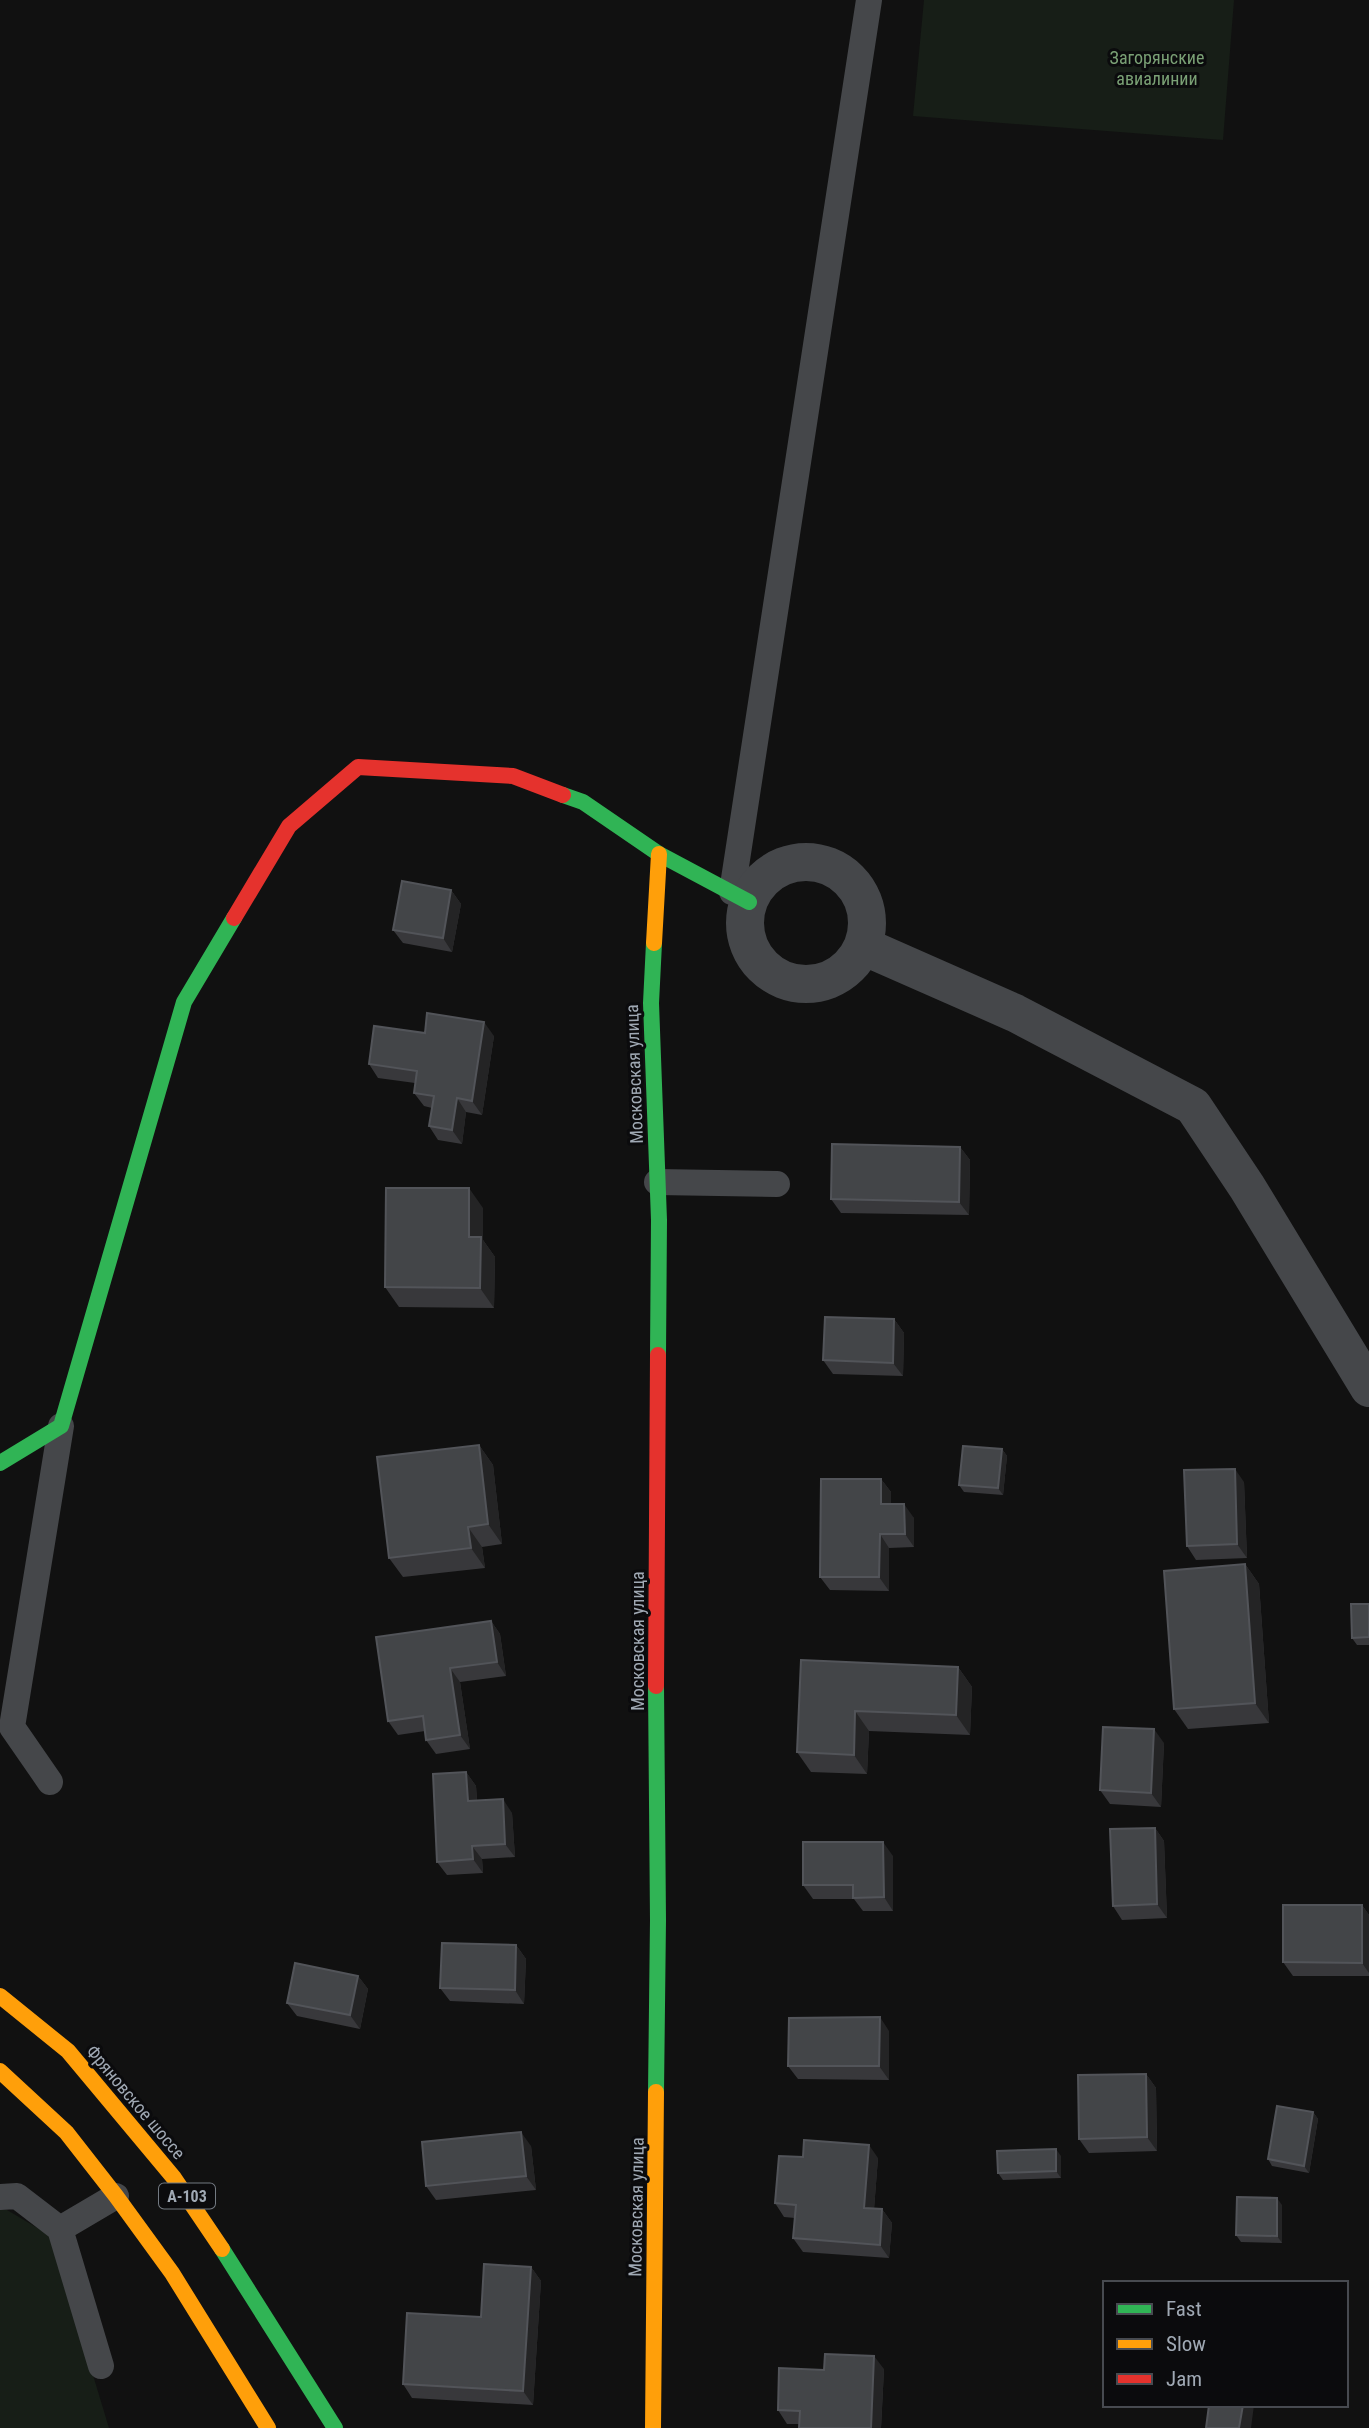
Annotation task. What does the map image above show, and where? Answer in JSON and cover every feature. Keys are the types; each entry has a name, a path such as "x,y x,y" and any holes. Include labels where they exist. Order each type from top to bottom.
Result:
{"street":[{"path":"0,1463 61,1426 184,1002 289,826 358,767 513,776 583,802 659,853 740,897"},
{"name":"Московская улица","path":"653,2428 658,1920 655,1587 657,1182 651,1003 659,853"},
{"path":"809,862 829,866 845,876 858,890 866,908 867,927 863,946 852,964 836,976 816,984 795,984 775,975 759,962 749,943 740,897 773,872 790,864 809,862"},
{"path":"863,946 1015,1013 1193,1106 1247,1187 1369,1388"},
{"name":"Фряновское шоссе","path":"0,1996 68,2051 174,2178 238,2272 335,2428"},
{"path":"0,2071 66,2132 116,2196 172,2273 268,2428"}],"lane":[{"path":"740,897 869,0"},
{"path":"657,1182 777,1184"},
{"path":"50,1783 12,1727 61,1426"},
{"path":"0,2197 17,2196 61,2229 102,2367"},
{"path":"61,2229 116,2196"}],"green space":[{"name":"Загорянские авиалинии","path":"924,0 1234,0 1223,140 913,116"},
{"path":"0,2210 7,2210 51,2236 109,2428 0,2428"}],"building":[{"path":"402,881 451,890 443,938 393,930"},
{"path":"427,1013 484,1022 472,1101 457,1098 452,1130 429,1126 434,1096 414,1093 417,1071 369,1064 374,1026 425,1033"},
{"path":"832,1144 960,1147 959,1202 831,1199"},
{"path":"386,1188 469,1188 469,1237 481,1237 480,1288 385,1287"},
{"path":"825,1317 894,1319 893,1363 823,1360"},
{"path":"479,1445 488,1524 468,1527 471,1548 389,1558 377,1457"},
{"path":"963,1446 1002,1449 998,1488 959,1485"},
{"path":"1235,1469 1237,1544 1187,1546 1184,1470"},
{"path":"821,1479 881,1479 881,1504 904,1504 905,1534 880,1534 879,1577 820,1577"},
{"path":"1245,1564 1255,1703 1174,1709 1164,1571"},
{"path":"1351,1604 1369,1604 1369,1637 1352,1638"},
{"path":"491,1621 497,1662 450,1668 460,1735 426,1740 423,1716 388,1721 376,1637"},
{"path":"801,1660 958,1667 956,1715 855,1711 854,1755 797,1752"},
{"path":"1103,1727 1154,1729 1151,1793 1100,1790"},
{"path":"466,1772 468,1801 503,1799 505,1844 472,1846 473,1859 437,1862 433,1774"},
{"path":"1155,1828 1157,1904 1113,1906 1110,1829"},
{"path":"803,1842 883,1842 884,1897 853,1898 853,1885 803,1885"},
{"path":"1283,1905 1362,1905 1362,1963 1283,1962"},
{"path":"442,1943 516,1945 515,1990 440,1988"},
{"path":"295,1963 358,1976 350,2015 287,2003"},
{"path":"880,2017 879,2066 788,2066 789,2018"},
{"path":"1146,2074 1147,2137 1079,2139 1078,2075"},
{"path":"1277,2106 1313,2112 1304,2166 1268,2159"},
{"path":"521,2132 526,2176 426,2186 422,2142"},
{"path":"804,2140 869,2145 864,2208 882,2209 880,2245 793,2238 796,2205 775,2203 779,2156 803,2157"},
{"path":"1056,2149 1056,2171 998,2173 997,2151"},
{"path":"1237,2197 1277,2198 1277,2236 1236,2235"},
{"path":"484,2264 531,2267 523,2391 403,2384 407,2313 481,2317"},
{"path":"825,2354 874,2356 871,2428 799,2428 800,2411 778,2410 779,2368 824,2370"},
{"path":"1209,2407 1243,2407 1239,2428 1206,2428"}],"traffic: fast":[{"path":"563,795 583,802 659,854 749,902"},
{"path":"0,1463 61,1426 184,1002 234,918"},
{"path":"654,943 651,1003 659,1220 658,1355"},
{"path":"656,1686 656,2092"},
{"path":"222,2249 335,2428"}],"traffic: slow":[{"path":"654,943 659,854"},
{"path":"0,1996 68,2051 174,2178 222,2249"},
{"path":"0,2071 66,2132 116,2196 172,2273 268,2428"},
{"path":"653,2428 656,2092"}],"traffic: jam":[{"path":"234,918 289,826 358,767 513,776 563,795"},
{"path":"656,1686 658,1355"}]}
